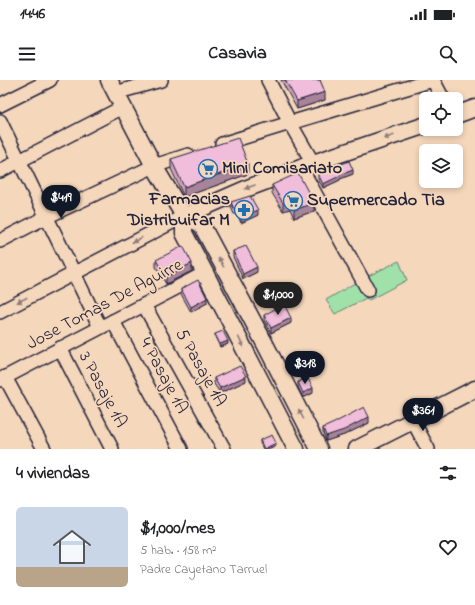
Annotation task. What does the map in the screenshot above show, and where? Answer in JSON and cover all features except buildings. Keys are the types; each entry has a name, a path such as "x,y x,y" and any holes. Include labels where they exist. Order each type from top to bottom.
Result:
{"street":[{"path":"0,105 50,80"},
{"path":"0,171 20,161 116,93 161,80"},
{"path":"268,80 290,123 307,166 368,290"},
{"path":"214,147 433,80 439,92"},
{"path":"116,93 154,166 184,216 184,233 296,449"},
{"path":"463,112 475,108"},
{"path":"0,121 100,327"},
{"path":"0,312 184,216 248,188 419,127"},
{"path":"0,241 46,217 154,166 199,151"},
{"path":"184,216 201,224 319,449"},
{"name":"Jose Tomas De Aguirre","path":"3,378 205,273"},
{"name":"5 Pasaje 1A","path":"144,305 224,449"},
{"name":"4 Pasaje 1A","path":"113,321 181,449"},
{"name":"3 Pasaje 1A","path":"60,348 112,449"},
{"path":"3,378 44,449"},
{"path":"357,449 475,388"},
{"path":"413,421 428,449"}],"green space":[{"path":"399,261 407,280 369,300 366,298 335,314 326,300 360,280"}],"place":[{"name":"Mini Comisariato","path":"208,169"},
{"name":"Supermercado Tia","path":"293,201"},
{"name":"Farmacias Distribuifar M","path":"244,210"}]}
